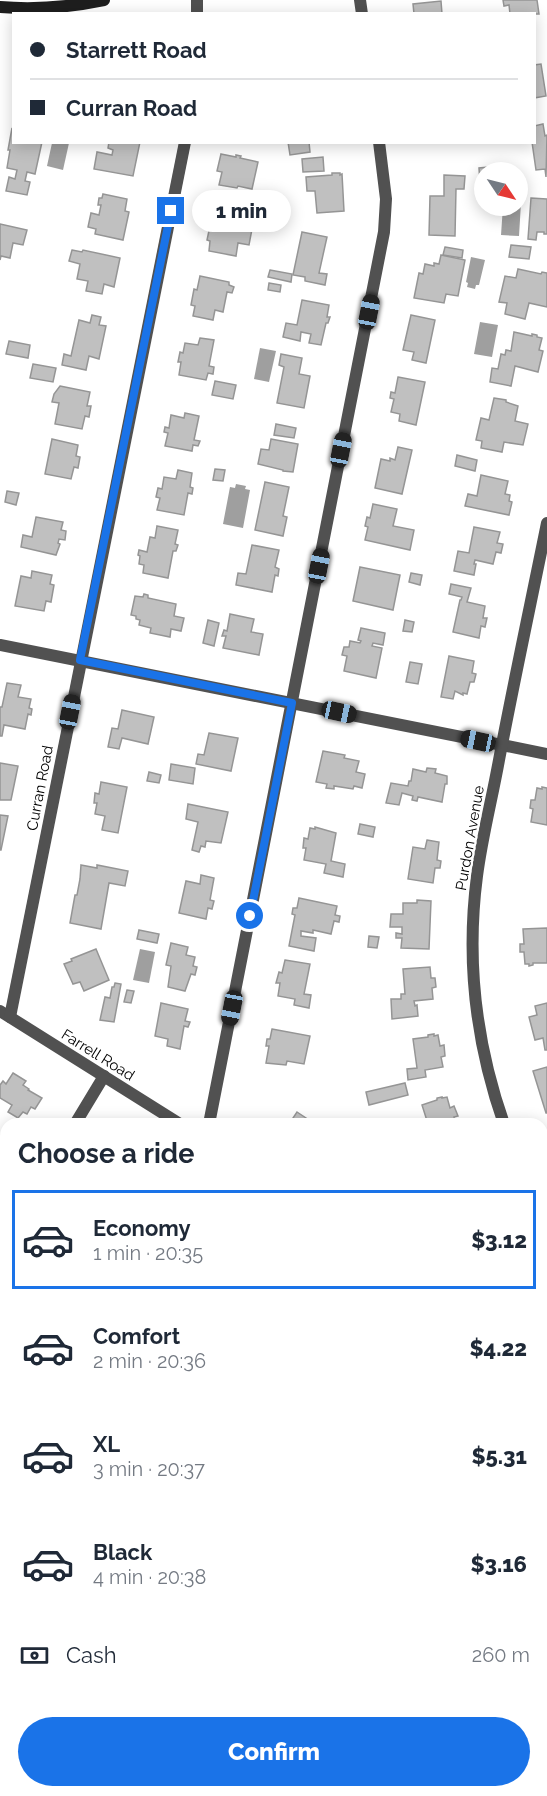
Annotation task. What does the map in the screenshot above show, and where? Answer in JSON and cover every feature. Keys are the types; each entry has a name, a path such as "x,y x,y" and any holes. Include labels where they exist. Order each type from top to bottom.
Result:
{"street":[{"path":"0,7 34,8 104,0"},
{"name":"Curran Road","path":"5,1014 80,660 185,144"},
{"path":"210,1118 384,232 385,188 379,144"},
{"name":"Purdon Avenue","path":"502,1118 483,1050 474,992 472,933 477,874 547,523"},
{"path":"0,645 547,754"},
{"name":"Farrell Road","path":"5,1014 170,1118"},
{"path":"79,1118 104,1076"}],"shaded area":[{"path":"52,144 69,144 63,170 47,166"},
{"path":"502,216 520,216 519,236 501,235"},
{"path":"471,257 485,260 479,285 476,285 475,289 467,287 466,282"},
{"path":"480,322 498,325 492,357 474,354"},
{"path":"260,348 276,351 269,382 254,379"},
{"path":"236,484 246,486 245,489 250,490 243,528 223,524 230,487 235,488"},
{"path":"140,949 155,952 149,983 133,980"}],"building":[{"path":"503,0 537,0 539,14 510,12 509,5 504,6"},
{"path":"441,1 442,12 414,12 413,4"},
{"path":"541,64 546,96 536,98 536,65"},
{"path":"543,124 545,136 547,135 546,177 545,169 536,170 532,144 536,144 536,126"},
{"path":"12,128 12,144 42,144 35,174 27,172 25,181 30,182 27,195 6,191 9,177 15,179 17,170 7,168 10,150 8,150"},
{"path":"109,144 140,144 133,176 94,169 97,152 112,155 113,150 108,148"},
{"path":"288,144 309,144 310,152 290,155"},
{"path":"221,154 241,156 240,158 258,162 252,189 219,185 222,172 217,171"},
{"path":"323,157 324,171 303,172 302,159"},
{"path":"332,173 342,174 344,211 317,213 315,191 307,191 306,177 332,175"},
{"path":"444,175 465,176 464,189 456,189 455,236 429,235 430,196 444,196"},
{"path":"103,194 127,199 125,211 129,212 123,240 95,234 96,229 88,227 91,213 99,215 101,205 98,205 99,198 102,198"},
{"path":"531,198 547,199 547,234 537,232 536,240 528,239"},
{"path":"216,215 242,220 241,227 252,229 249,245 238,243 236,256 209,251 210,241 207,240 210,226 214,223"},
{"path":"0,224 27,230 23,245 13,243 10,258 1,256 0,260"},
{"path":"302,232 327,237 319,273 327,274 325,285 305,281 305,277 293,275"},
{"path":"511,245 531,247 529,259 509,257"},
{"path":"445,247 463,250 462,258 443,255"},
{"path":"72,250 82,252 83,250 120,258 114,287 104,284 102,294 86,291 88,281 77,279 80,264 69,261"},
{"path":"441,255 465,260 458,296 446,294 444,303 414,298 419,273 423,274 425,264 434,266 434,263 439,264"},
{"path":"518,269 541,274 542,272 547,273 547,307 529,303 525,319 505,314 507,303 499,302 505,276 516,278"},
{"path":"270,270 292,274 291,282 268,277"},
{"path":"200,276 229,282 229,285 234,287 232,293 227,292 223,312 215,310 213,320 193,316 195,306 191,305 194,289 197,290"},
{"path":"269,283 281,285 280,292 268,290"},
{"path":"302,300 329,305 327,317 330,317 326,323 321,345 309,343 311,334 301,332 300,341 283,337 286,323 297,325"},
{"path":"92,315 101,317 99,325 106,326 99,359 89,356 86,370 62,365 64,354 71,356 79,320 90,323"},
{"path":"411,315 435,320 426,363 412,360 414,352 403,350"},
{"path":"514,332 537,335 542,338 539,350 543,351 538,372 515,366 511,386 490,382 492,368 498,369 501,354 505,355 506,350 511,351"},
{"path":"200,338 214,340 209,366 214,367 213,374 208,373 206,380 179,375 181,362 178,362 185,343 198,345"},
{"path":"9,341 30,345 28,358 6,354"},
{"path":"281,354 302,358 299,374 310,376 304,408 277,403 284,367 279,365"},
{"path":"33,364 56,368 53,382 30,378"},
{"path":"398,377 425,382 416,425 399,421 400,414 391,412 394,399 390,398 391,392 395,393"},
{"path":"215,381 236,385 233,399 212,395"},
{"path":"60,386 90,392 87,406 91,406 89,417 85,416 82,429 55,424 59,403 52,402"},
{"path":"494,398 506,400 518,406 515,421 528,424 523,445 504,442 502,452 481,448 482,441 476,440 481,418 489,420"},
{"path":"185,413 199,416 194,440 200,441 198,446 193,445 192,451 165,446 168,433 164,432 165,427 169,428 171,415 184,418"},
{"path":"276,424 296,428 294,438 274,435"},
{"path":"52,439 78,445 76,456 80,457 78,468 74,467 71,479 45,474"},
{"path":"271,439 298,444 293,472 258,464 261,449 269,450"},
{"path":"398,447 412,450 402,494 375,488 381,459 395,460"},
{"path":"457,455 477,460 475,471 455,466"},
{"path":"215,469 225,470 223,481 213,480"},
{"path":"178,470 192,473 190,487 193,488 192,494 188,493 184,515 157,510 160,498 156,497 158,488 162,489 164,477 176,479"},
{"path":"481,475 508,481 505,494 510,495 509,501 512,502 509,515 465,506 468,494 477,496"},
{"path":"265,482 289,487 283,516 287,517 283,536 255,530"},
{"path":"7,491 19,493 16,505 5,502"},
{"path":"373,504 397,509 393,526 414,530 410,550 365,540 368,527 365,526 367,517 370,518"},
{"path":"36,517 63,522 61,530 66,531 65,540 59,539 60,544 56,555 21,547 23,535 32,537"},
{"path":"157,526 178,530 175,544 178,545 176,551 173,551 168,578 143,573 144,565 139,564 139,550 147,552 150,537 155,538"},
{"path":"474,527 500,532 497,543 503,544 501,553 496,552 493,564 475,560 474,575 454,571 458,551 469,553"},
{"path":"252,545 279,550 275,567 279,569 278,576 275,575 272,592 236,585 238,573 246,574"},
{"path":"360,567 400,575 393,610 353,601"},
{"path":"32,571 52,575 50,584 54,585 51,602 46,601 44,611 15,606 21,576 31,578"},
{"path":"411,573 422,575 420,585 409,582"},
{"path":"451,584 471,588 467,602 485,606 483,618 487,618 485,627 481,626 479,638 453,632 462,597 449,594"},
{"path":"144,594 148,595 148,598 176,604 174,616 184,618 181,631 171,629 170,637 150,633 151,628 139,625 140,620 131,615 135,596 143,597"},
{"path":"230,614 254,619 251,632 263,634 259,655 223,648 226,636 222,636 224,630 227,631"},
{"path":"208,620 219,623 214,646 203,643"},
{"path":"405,620 414,622 412,632 403,631"},
{"path":"361,628 385,633 383,645 373,643 372,646 382,648 376,678 344,671 347,656 342,655 344,647 349,647 350,641 360,643 361,641 358,640"},
{"path":"449,656 474,661 472,673 476,674 474,682 470,682 467,694 463,693 463,695 455,691 453,699 441,697"},
{"path":"410,662 422,664 418,684 406,682"},
{"path":"7,683 21,685 18,697 31,699 29,708 32,709 31,715 28,714 25,729 4,725 2,736 0,736 0,707 2,707"},
{"path":"122,710 154,717 148,744 122,738 119,749 108,747 112,728 118,729"},
{"path":"209,733 238,738 231,771 196,764 198,754 204,755"},
{"path":"323,751 345,755 344,758 359,761 356,772 365,774 362,788 334,786 334,789 326,788 327,784 316,782"},
{"path":"0,763 18,766 11,800 0,800"},
{"path":"171,764 195,768 193,784 169,780"},
{"path":"427,768 436,769 435,773 447,776 442,802 418,797 417,801 412,800 413,796 402,793 399,805 386,803 391,783 408,786 413,769 426,772"},
{"path":"149,772 161,775 159,783 147,781"},
{"path":"101,782 127,787 118,833 102,830 105,816 95,814 97,803 94,803 95,793 99,794"},
{"path":"542,787 547,788 547,825 531,822 533,809 530,808 531,800 535,800 537,788 542,789"},
{"path":"188,804 228,812 221,843 206,841 205,847 201,846 199,852 192,850 198,822 186,819"},
{"path":"0,815 8,816 1,850 0,850"},
{"path":"360,824 375,827 373,837 358,834"},
{"path":"315,827 336,833 331,861 345,864 343,877 324,873 326,864 304,860 306,848 303,848 304,838 308,839 310,828 315,829"},
{"path":"427,840 439,842 437,860 441,861 440,868 435,868 433,883 408,879 413,847 425,849"},
{"path":"81,865 97,868 97,865 128,871 125,886 109,883 101,929 70,923"},
{"path":"201,875 214,878 210,900 214,901 212,909 208,908 206,919 179,913 186,881 200,884"},
{"path":"299,898 337,906 335,915 340,916 339,922 334,921 331,934 313,930 313,933 301,931 301,936 316,938 314,951 289,946 295,915 292,914 293,908 297,908"},
{"path":"417,900 431,901 429,949 401,948 402,938 396,938 396,933 402,934 402,927 390,927 391,914 403,914 403,903 417,903"},
{"path":"547,928 547,963 533,963 529,966 525,964 524,952 520,952 520,944 524,944 523,929"},
{"path":"139,930 159,934 157,943 137,939"},
{"path":"369,936 379,937 377,948 368,947"},
{"path":"171,943 188,947 186,955 195,957 193,966 197,967 195,975 191,974 185,991 168,987 171,966 166,965"},
{"path":"96,949 109,980 84,991 80,982 73,984 64,964"},
{"path":"285,960 310,964 304,994 311,995 309,1008 294,1005 295,999 278,996 280,983 276,983 279,972 282,973"},
{"path":"430,967 431,978 435,978 436,987 432,988 433,999 414,1001 415,1006 417,1005 418,1016 392,1019 391,999 401,999 401,994 405,994 403,969"},
{"path":"115,983 121,984 114,1022 100,1020 105,997 110,998"},
{"path":"127,990 134,991 131,1003 124,1002"},
{"path":"161,1003 188,1009 185,1021 190,1022 188,1027 184,1026 180,1049 167,1046 168,1039 155,1036"},
{"path":"547,1003 547,1050 545,1050 543,1038 535,1040 529,1017 537,1015 535,1006"},
{"path":"272,1029 310,1036 304,1064 287,1061 286,1065 266,1063 269,1046 266,1046 267,1039 270,1039"},
{"path":"434,1034 434,1036 438,1035 440,1046 444,1045 445,1056 441,1057 443,1067 425,1070 426,1077 408,1080 407,1069 417,1068 413,1039"},
{"path":"547,1067 547,1113 546,1113 533,1071"},
{"path":"13,1073 26,1081 23,1085 28,1090 42,1098 35,1109 31,1107 27,1114 23,1112 18,1118 8,1112 12,1105 0,1098 0,1085 3,1081 6,1084"},
{"path":"405,1083 408,1095 369,1105 366,1092"},
{"path":"447,1097 450,1108 454,1106 458,1116 426,1118 422,1105 437,1100 437,1098"},
{"path":"297,1112 306,1118 293,1118"}],"route":[{"path":"171,211 80,660 292,703 250,916"}]}
